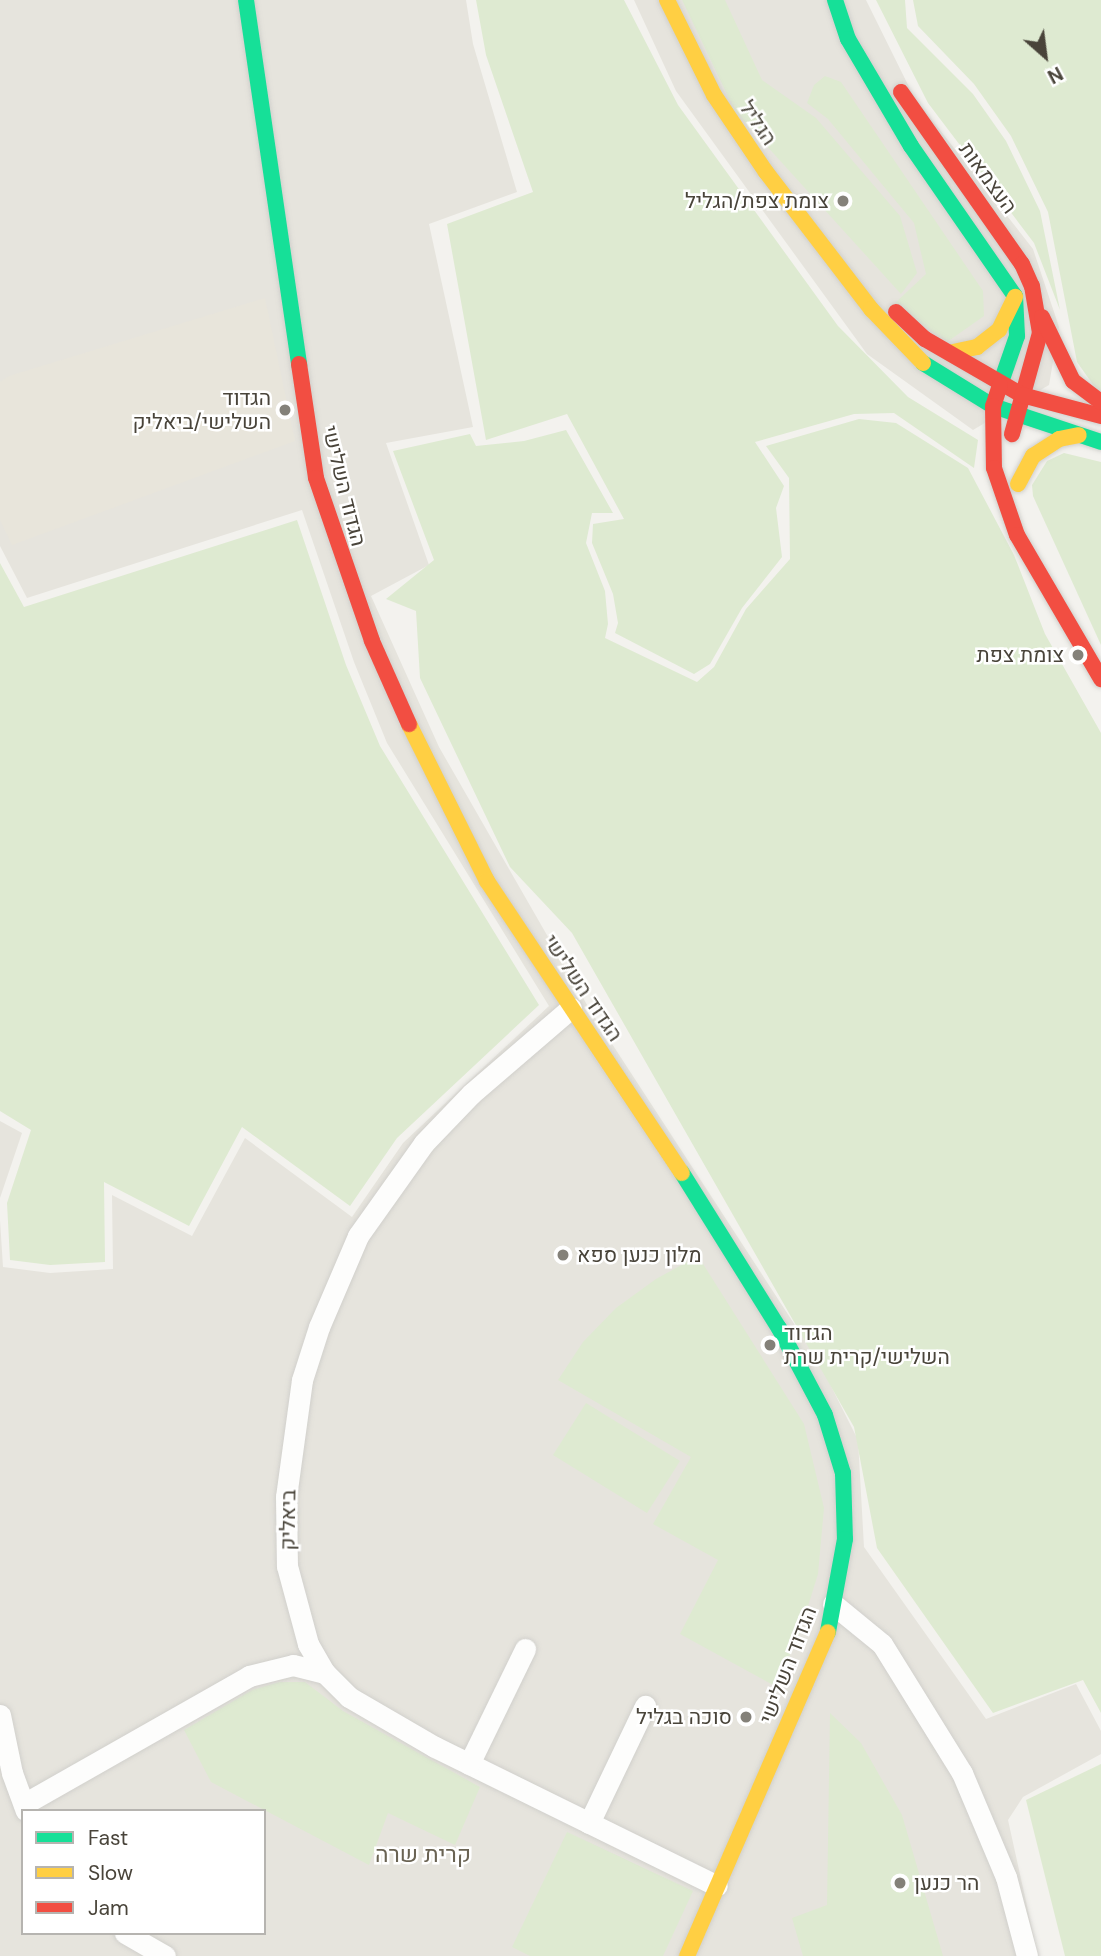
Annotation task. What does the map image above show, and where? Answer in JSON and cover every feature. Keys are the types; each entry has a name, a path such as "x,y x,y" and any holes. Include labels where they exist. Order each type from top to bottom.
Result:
{"street":[{"name":"הגדוד השלישי","path":"246,0 296,361 328,521 372,641 434,781 487,881 772,1317 825,1415 843,1473 846,1511 833,1604 809,1679 687,1956"},
{"name":"הגליל","path":"667,0 713,95 766,172 834,256 871,309 916,359 992,406 1101,442"},
{"name":"העצמאות","path":"835,0 848,39 904,134 1015,296"},
{"name":"העצמאות","path":"852,0 877,56 1023,264 1039,310 1036,355 1014,414"},
{"name":"הגליל","path":"834,256 925,339 954,352 1022,395 1101,416"},
{"path":"954,352 977,347 999,330 1015,296"},
{"path":"1015,296 1017,337 992,406 994,468 1002,501 1101,679"},
{"path":"1039,310 1062,365 1073,381 1101,402"},
{"path":"1014,414 1013,466 1035,537 1037,564"},
{"path":"1018,484 1033,456 1044,447 1079,435"},
{"name":"ביאליק","path":"571,1009 471,1094 424,1143 358,1236 319,1326 302,1380 286,1497 287,1566 297,1612 325,1673 349,1697 469,1764 718,1886"},
{"path":"833,1604 882,1644 962,1773 1006,1877 1027,1956"},
{"path":"469,1764 525,1649"},
{"path":"0,1715 25,1808 250,1675 293,1665 325,1673"},
{"path":"589,1823 645,1706"},
{"path":"128,1935 165,1956"}],"shaded area":[{"path":"0,0 466,0 473,44 517,192 429,224 473,427 386,443 429,565 371,596 439,747 590,1010 819,1362 858,1440 864,1547 986,1719 1076,1684 1101,1731 1101,1754 1023,1797 1008,1820 1038,1956 0,1956 0,1220 3,1267 50,1273 113,1269 112,1195 192,1236 245,1138 352,1217 403,1143 549,1006 387,743 354,662 302,510 27,598 0,546"},
{"path":"634,0 866,0 914,97 1033,249 1059,327 1049,385 973,430 867,354 676,91"},
{"path":"265,298 295,441 12,545 0,520 0,382 9,376"},
{"path":"0,1121 22,1133 0,1198"}],"green space":[{"path":"476,0 624,0 678,105 838,326 908,397 978,440 974,468 894,413 854,414 755,442 784,486 776,508 782,557 742,608 710,664 694,674 615,633 618,623 613,594 592,543 593,524 624,519 567,414 486,440 447,224 533,192 486,55"},
{"path":"682,0 725,0 762,80 816,118 900,216 917,273 901,294 735,111"},
{"path":"876,0 905,0 907,28 973,94 1006,141 1040,211 1060,310 1034,243 928,103"},
{"path":"913,0 1101,0 1101,396 1077,362 1048,212 1011,136 974,84 918,26"},
{"path":"825,76 841,82 983,291 984,316 947,342 894,304 926,274 914,223 828,119 807,103 814,85"},
{"path":"859,419 896,423 968,468 1014,555 1045,634 1101,733 1101,1713 1083,1680 993,1713 877,1548 854,1427 572,933 510,867 420,678 416,611 386,599 434,560 393,451 470,434 476,446 524,441 566,430 613,513 592,513 586,543 605,591 608,624 605,638 697,682 714,667 746,609 790,559 789,478 766,446"},
{"path":"1064,453 1101,462 1101,645 1033,496 1032,485 1047,461"},
{"path":"297,520 346,665 380,746 539,1005 397,1138 350,1206 242,1127 189,1226 104,1182 105,1262 50,1265 10,1260 7,1203 31,1130 0,1111 0,563 24,607"},
{"path":"698,1256 804,1424 824,1508 818,1574 798,1638 775,1686 680,1634 718,1560 653,1524 691,1457 558,1380 583,1342 616,1308 656,1279"},
{"path":"586,1403 680,1461 647,1513 553,1455"},
{"path":"279,1682 305,1682 343,1711 480,1787 455,1845 388,1813 369,1865 211,1782 184,1730 252,1690"},
{"path":"830,1713 861,1743 902,1815 943,1956 803,1956 792,1918 827,1905"},
{"path":"1101,1764 1101,1956 1065,1956 1026,1800"},
{"path":"567,1832 693,1891 663,1956 530,1956 512,1947"}],"traffic: fast":[{"path":"246,0 299,364"},
{"path":"835,0 848,39 911,146 1015,296 1017,336 1000,385"},
{"path":"923,363 993,406 1101,442"},
{"path":"682,1173 779,1328 825,1415 843,1473 845,1539 828,1632"}],"traffic: slow":[{"path":"667,0 714,95 766,172 871,309 923,363"},
{"path":"953,352 977,347 999,330 1015,297"},
{"path":"1018,484 1033,456 1059,439 1079,435"},
{"path":"409,724 487,881 682,1173"},
{"path":"687,1956 828,1632"}],"traffic: jam":[{"path":"901,92 1022,264 1032,286 1040,333 1012,434"},
{"path":"896,312 925,339 1022,395 1101,416"},
{"path":"1042,317 1073,381 1101,402"},
{"path":"299,364 316,478 372,641 409,724"},
{"path":"1000,385 993,406 994,468 1017,535 1101,679"}],"place":[{"name":"צומת צפת/הגליל","path":"843,201"},
{"name":"הגדוד השלישי/ביאליק","path":"285,410"},
{"name":"צומת צפת","path":"1078,655"},
{"name":"מלון כנען ספא","path":"563,1255"},
{"name":"הגדוד השלישי/קרית שרת","path":"770,1345"},
{"name":"סוכה בגליל","path":"746,1717"},
{"name":"הר כנען","path":"900,1883"}],"district":[{"name":"קרית שרה","path":"423,1854"}]}
